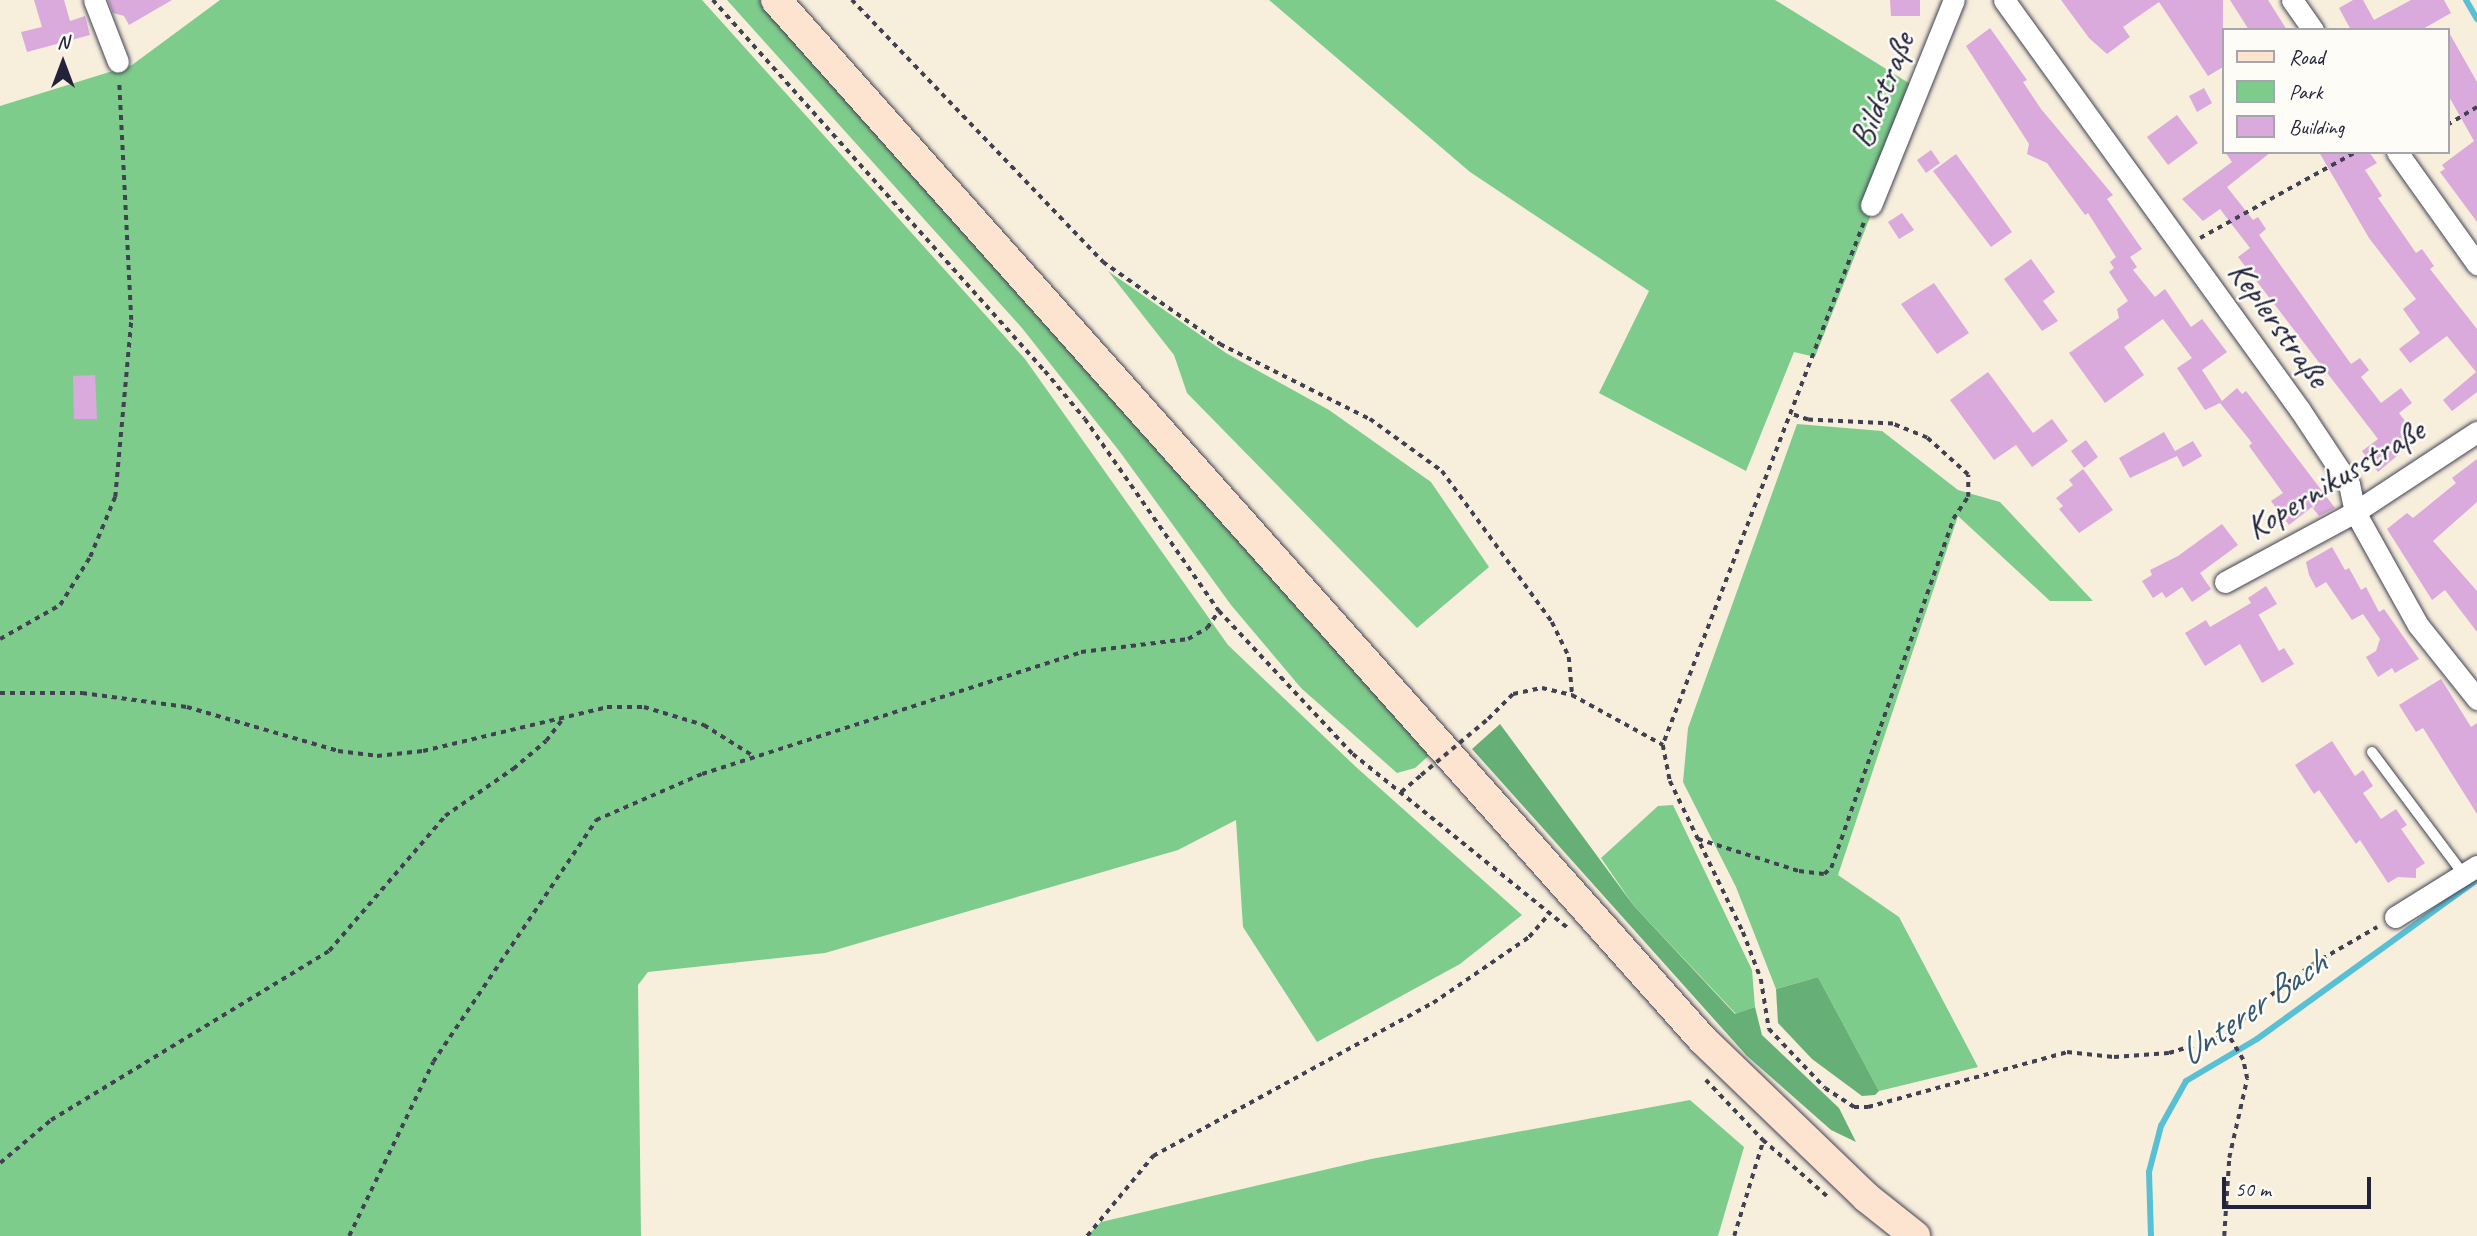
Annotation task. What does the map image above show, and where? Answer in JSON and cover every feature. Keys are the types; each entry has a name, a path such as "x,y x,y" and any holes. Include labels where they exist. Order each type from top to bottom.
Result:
{"main road":[{"path":"776,0 1702,1039 1866,1197 1915,1236"}],"street":[{"path":"94,0 118,62"},
{"name":"Bildstraße","path":"1871,205 1954,0"},
{"name":"Keplerstraße","path":"2004,0 2349,484 2355,512 2418,625 2477,699"},
{"path":"2292,0 2312,28"},
{"path":"2399,154 2477,264"},
{"name":"Kopernikusstraße","path":"2225,582 2355,512 2477,432"},
{"path":"2395,917 2471,870"}],"lane":[{"path":"2372,752 2471,870"}],"path":[{"path":"713,0 1045,371 1093,430 1219,611 1353,754 1570,930"},
{"path":"852,0 1103,262 1220,344 1370,419 1442,471 1552,622 1569,657 1572,695"},
{"path":"0,639 60,605 90,557 115,497 131,320 118,62"},
{"path":"2449,124 2477,107"},
{"path":"2182,248 2353,154"},
{"path":"1871,205 1663,745 1670,781 1743,932 1761,979 1769,1029 1825,1088 1854,1107 1868,1107 2067,1052 2114,1057 2168,1053 2227,1035 2255,1007 2313,964 2395,917"},
{"path":"1698,839 1799,871 1824,874 1831,868 1953,519 1968,497 1968,475 1927,438 1893,424 1808,420 1791,414"},
{"path":"349,1236 433,1062 596,820 755,757 1081,652 1188,639 1207,628 1219,611"},
{"path":"1401,792 1488,719 1513,694 1542,688 1572,695 1663,745"},
{"path":"0,692 82,693 187,707 338,751 377,756 423,751 607,707 644,707 704,725 755,757"},
{"path":"0,1163 51,1120 329,951 445,816 513,769 546,741 562,719"},
{"path":"1087,1236 1153,1156 1433,1003 1529,937 1549,914"},
{"path":"2224,1236 2229,1158 2247,1079 2243,1060 2227,1035"},
{"path":"1702,1075 1763,1140 1831,1200"},
{"path":"1734,1236 1763,1140"}],"green space":[{"path":"220,0 702,0 1025,359 1228,645 1356,767 1522,915 1460,964 1317,1042 1243,927 1236,820 1178,850 825,953 648,972 638,985 641,1236 0,1236 0,106 132,65"},
{"path":"727,0 766,0 1434,751 1415,768 1397,773 1301,688 1231,605 1120,452 1022,328"},
{"path":"1269,0 1775,0 1920,90 1815,357 1794,352 1746,471 1599,393 1649,291 1470,172"},
{"path":"1108,271 1226,353 1329,410 1431,482 1489,567 1417,628 1187,393 1174,355"},
{"path":"1797,424 1882,431 1958,490 2000,502 2093,601 2050,601 1958,516 1838,875 1899,917 1978,1067 1879,1091 1818,977 1776,989 1736,887 1683,782 1688,728"},
{"path":"1500,724 1634,906 1735,1014 1755,1007 1762,1035 1839,1108 1856,1142 1831,1130 1747,1056 1472,749"},
{"path":"1673,805 1752,970 1755,1007 1736,1014 1634,906 1601,858 1658,806"},
{"path":"1818,977 1879,1091 1875,1095 1862,1096 1812,1059 1778,1023 1776,989"},
{"path":"1690,1100 1744,1147 1718,1236 1087,1236 1101,1222 1371,1159"}],"building":[{"path":"34,0 64,0 70,21 85,16 90,35 27,52 21,32 42,27"},
{"path":"108,0 172,0 129,25 124,16 113,13"},
{"path":"1890,0 1920,0 1920,16 1891,16"},
{"path":"2061,0 2223,0 2222,68 2208,76 2159,2 2123,27 2130,37 2107,54 2089,38"},
{"path":"2230,0 2268,0 2286,28 2248,28"},
{"path":"2353,0 2363,0 2374,20 2411,0 2444,0 2451,13 2425,28 2350,28 2339,8"},
{"path":"1990,28 2027,80 2023,82 2041,109 2113,195 2107,199 2142,249 2130,257 2137,267 2133,270 2155,297 2165,289 2191,327 2202,319 2227,352 2202,370 2222,401 2237,388 2242,394 2246,391 2335,508 2319,516 2312,507 2289,525 2271,501 2283,493 2249,446 2252,443 2220,403 2205,410 2177,368 2192,358 2163,319 2124,347 2144,375 2105,403 2069,353 2119,318 2117,309 2128,301 2109,272 2114,268 2110,262 2116,257 2088,213 2085,215 2047,163 2027,154 2029,144 1966,46"},
{"path":"2449,33 2477,82 2477,222 2440,172 2445,169 2442,165 2474,141 2449,97"},
{"path":"2204,88 2212,103 2197,112 2189,96"},
{"path":"2177,115 2198,143 2168,165 2147,137"},
{"path":"1931,150 1940,163 1926,173 1917,160"},
{"path":"1956,154 2012,232 1991,247 1933,171"},
{"path":"2226,154 2268,154 2227,187 2253,220 2258,217 2266,229 2259,235 2351,364 2360,358 2369,370 2361,377 2381,403 2401,388 2412,403 2399,413 2418,438 2378,472 2362,451 2378,439 2238,257 2250,248 2220,209 2203,221 2182,199 2232,162"},
{"path":"2320,154 2370,154 2377,163 2365,170 2382,196 2378,198 2416,253 2422,249 2434,266 2430,269 2477,329 2477,392 2452,411 2443,400 2476,372 2447,336 2410,363 2399,349 2420,333 2403,309 2416,299 2369,238"},
{"path":"1902,213 1914,230 1899,239 1888,222"},
{"path":"2031,259 2055,292 2043,301 2058,321 2042,331 2004,279"},
{"path":"1934,283 1969,333 1937,354 1901,304"},
{"path":"1988,372 2033,433 2052,419 2068,441 2032,467 2016,445 1994,460 1950,400"},
{"path":"95,375 97,419 74,419 73,376"},
{"path":"2164,432 2175,451 2193,441 2202,456 2183,467 2177,456 2130,478 2119,458"},
{"path":"2086,440 2098,457 2084,468 2071,451"},
{"path":"2477,459 2477,502 2433,541 2477,591 2477,632 2445,590 2432,600 2387,529 2407,513 2413,518 2456,483 2452,478"},
{"path":"2083,469 2113,510 2079,533 2059,509 2063,506 2056,498 2073,485 2069,480"},
{"path":"2222,524 2238,545 2200,573 2211,589 2192,602 2182,587 2166,598 2162,592 2153,598 2142,581 2152,575 2150,570 2178,556"},
{"path":"2332,547 2345,570 2349,568 2361,590 2366,587 2379,612 2384,609 2419,659 2395,673 2392,668 2378,677 2366,657 2376,651 2380,639 2363,614 2352,620 2326,582 2316,588 2309,575 2306,562"},
{"path":"2266,586 2277,604 2259,615 2279,651 2284,648 2294,664 2262,683 2240,644 2205,666 2185,633 2206,620 2210,627 2251,603 2248,598"},
{"path":"2441,679 2471,727 2477,723 2477,814 2423,728 2416,732 2399,705"},
{"path":"2332,741 2355,776 2363,770 2373,786 2363,793 2381,819 2396,809 2407,825 2401,829 2425,863 2416,869 2416,878 2398,877 2388,883 2360,840 2356,844 2319,790 2314,794 2295,765"}],"waterway":[{"name":"Unterer Bach","path":"2466,0 2477,19"},
{"name":"Unterer Bach","path":"2151,1236 2149,1172 2161,1126 2186,1081 2257,1039 2477,880"}]}
